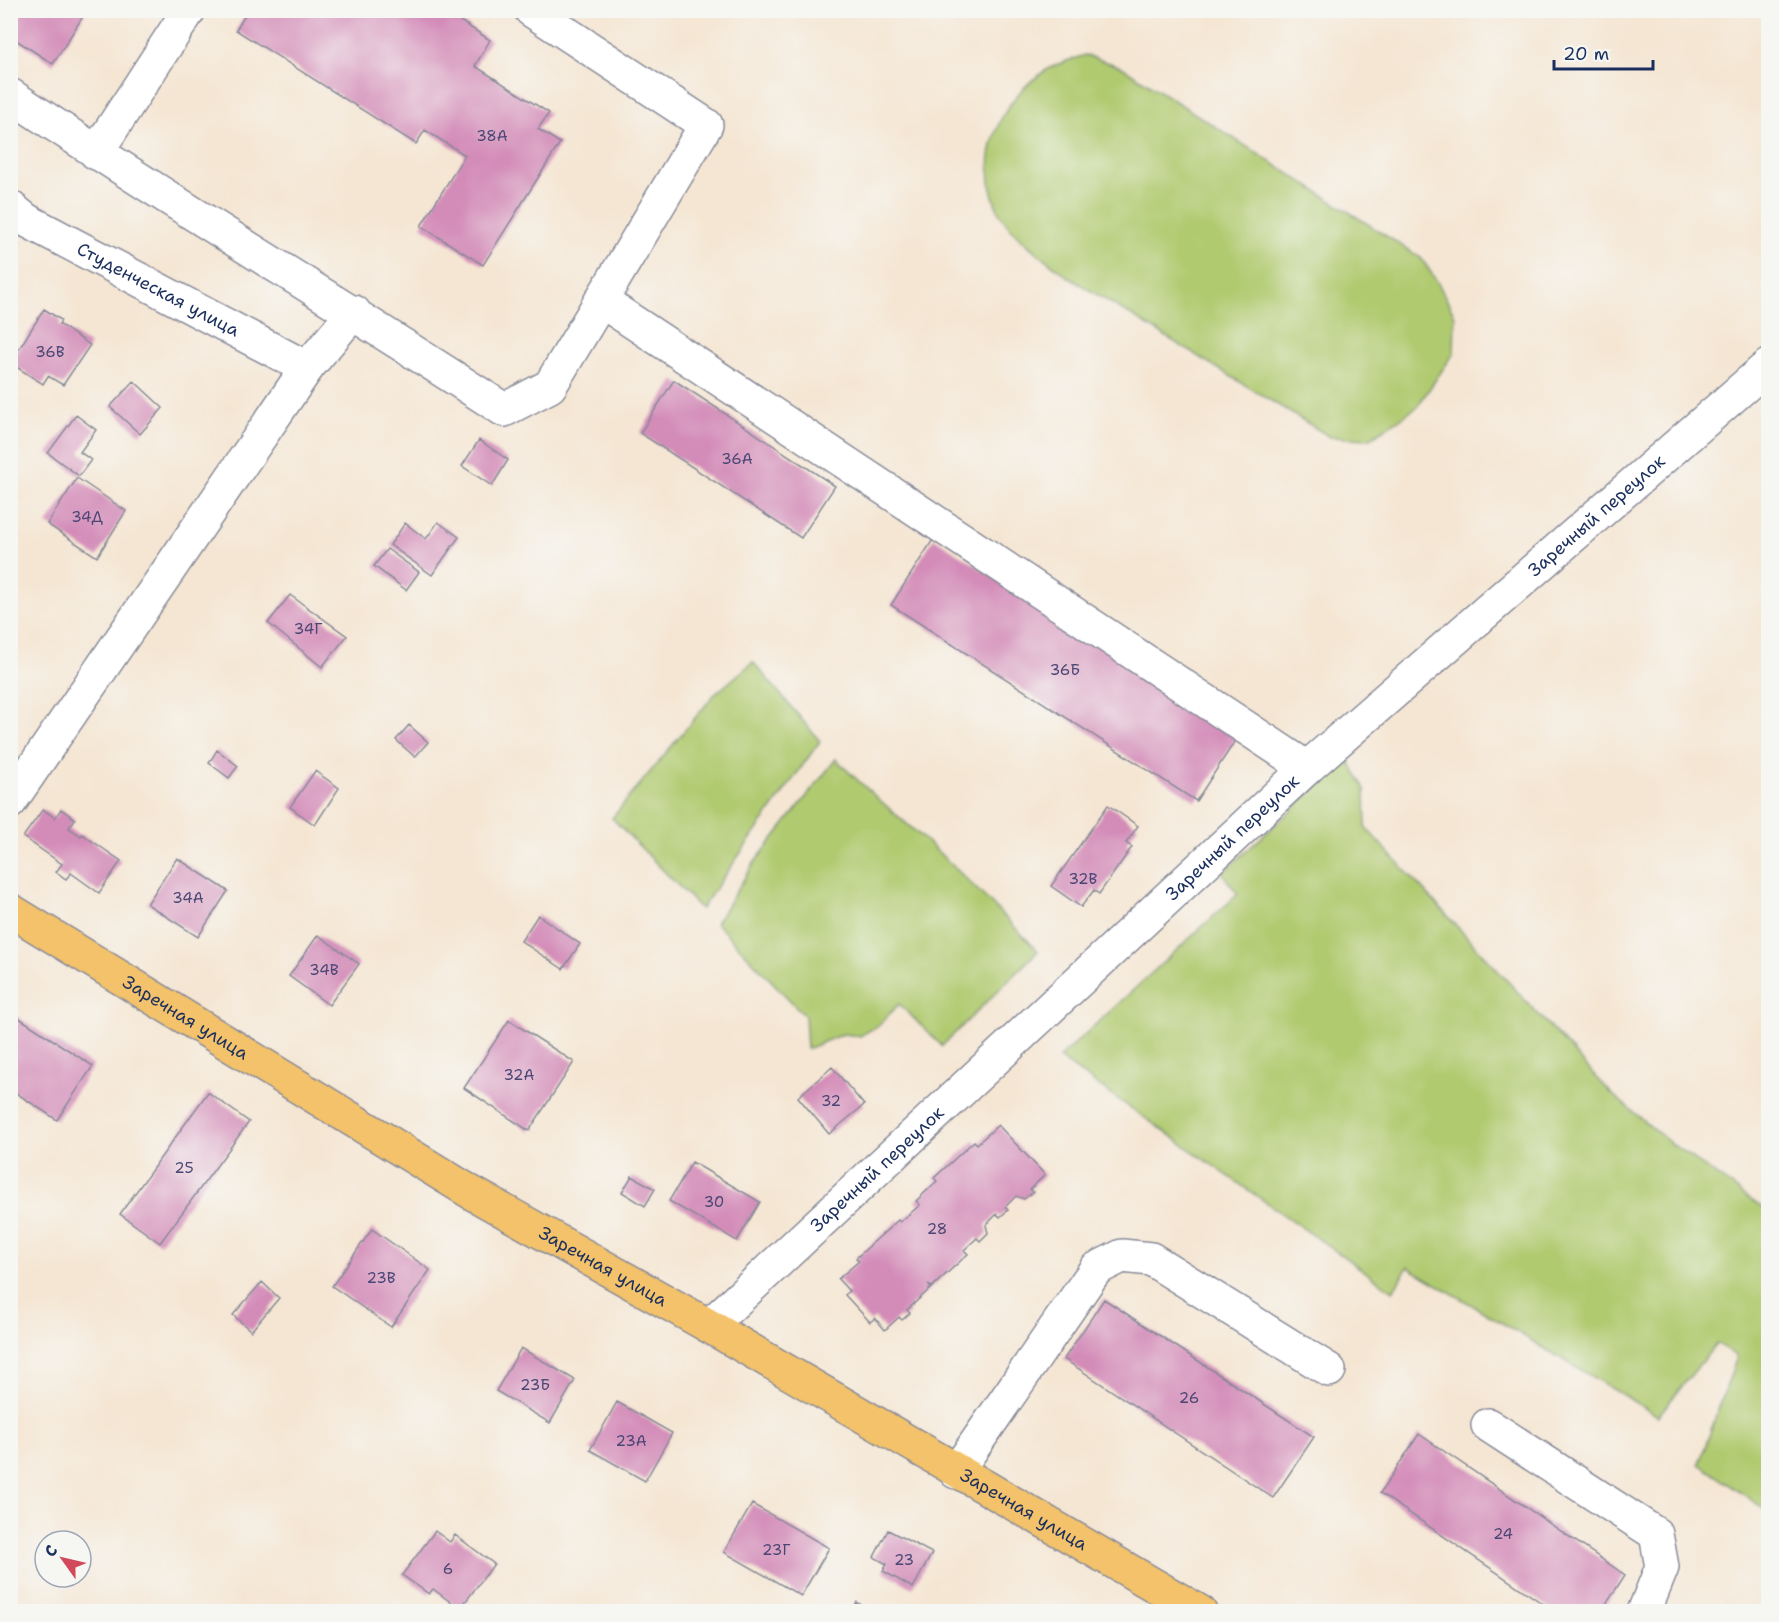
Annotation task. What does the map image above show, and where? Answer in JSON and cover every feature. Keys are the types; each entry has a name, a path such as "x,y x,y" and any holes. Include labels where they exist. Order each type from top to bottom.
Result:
{"main road":[{"name":"Заречная улица","path":"10,910 472,1193 709,1326 956,1472 1200,1611"}],"street":[{"path":"10,95 96,153 354,312 504,410 550,386 603,303 706,125 531,10"},
{"path":"96,153 186,12"},
{"name":"Студенческая улица","path":"10,207 26,220 308,368"},
{"path":"603,303 1308,768"},
{"path":"10,802 308,368 354,312"},
{"name":"Заречный переулок","path":"709,1326 1308,768 1768,366"},
{"path":"956,1472 1096,1269 1122,1256 1151,1259 1329,1370"},
{"path":"1488,1425 1656,1534 1662,1567 1644,1611"}],"green space":[{"path":"1085,55 1122,67 1421,258 1438,283 1455,316 1454,353 1417,407 1369,439 1330,437 1068,277 1013,231 1000,214 992,194 989,173 996,132 1005,113 1032,80 1054,66"},
{"path":"753,662 820,741 701,909 612,818 714,695"},
{"path":"836,759 954,867 1038,951 942,1046 899,1004 879,1025 860,1036 843,1034 807,1049 805,1016 716,923 755,862"},
{"path":"1348,759 1365,789 1366,828 1612,1094 1669,1142 1768,1212 1768,1511 1699,1464 1737,1357 1717,1343 1658,1416 1408,1267 1393,1291 1059,1058 1238,894 1222,873"}],"building":[{"path":"15,10 87,10 53,64 10,36 10,23 17,12"},
{"path":"248,10 443,10 490,40 475,66 549,113 538,129 560,143 483,265 421,226 465,155 425,130 416,144 236,30"},
{"path":"44,309 61,320 59,324 90,345 63,385 48,376 43,384 10,363"},
{"path":"674,380 835,486 801,538 640,433"},
{"path":"134,381 163,408 140,434 110,407"},
{"path":"76,415 96,430 80,452 91,460 79,476 48,453"},
{"path":"479,440 508,460 492,486 462,466"},
{"path":"77,478 126,511 97,557 47,524"},
{"path":"438,522 459,537 432,575 390,545 405,523 426,539"},
{"path":"934,538 1239,735 1196,801 891,605"},
{"path":"387,549 419,572 406,590 374,566"},
{"path":"290,595 347,636 322,667 268,623"},
{"path":"409,725 428,742 415,757 396,740"},
{"path":"217,750 238,766 229,778 209,763"},
{"path":"315,771 339,788 315,825 290,807"},
{"path":"1108,805 1138,826 1126,843 1132,847 1099,894 1094,890 1081,907 1051,886"},
{"path":"43,809 55,818 61,809 75,819 69,828 81,836 82,834 121,861 99,893 71,873 66,879 56,872 62,864 23,837"},
{"path":"177,858 228,891 198,937 147,904"},
{"path":"538,915 580,944 563,969 521,941"},
{"path":"318,935 359,964 329,1005 289,976"},
{"path":"10,1012 93,1066 57,1120 10,1089"},
{"path":"509,1020 574,1062 529,1131 464,1088"},
{"path":"832,1067 864,1105 829,1134 798,1097"},
{"path":"208,1092 249,1122 160,1243 120,1214"},
{"path":"998,1125 1045,1175 1030,1189 1033,1192 1024,1199 1016,1196 1005,1207 1008,1210 1000,1217 997,1214 986,1225 988,1233 980,1241 977,1238 964,1250 968,1254 932,1287 928,1285 931,1288 907,1310 910,1313 902,1320 899,1317 885,1330 875,1318 870,1322 845,1295 849,1291 838,1279 859,1261 856,1258 898,1220 900,1222 920,1205 916,1201 937,1181 934,1178 974,1141 977,1144"},
{"path":"692,1162 760,1202 737,1241 669,1201"},
{"path":"632,1176 655,1189 645,1206 622,1192"},
{"path":"372,1229 430,1270 391,1327 332,1286"},
{"path":"262,1282 279,1298 251,1331 233,1315"},
{"path":"1104,1299 1314,1437 1273,1498 1064,1359"},
{"path":"521,1348 575,1380 550,1423 496,1391"},
{"path":"617,1402 672,1433 645,1481 590,1450"},
{"path":"1419,1434 1625,1575 1601,1612 1555,1612 1380,1493"},
{"path":"752,1504 829,1548 801,1596 724,1552"},
{"path":"888,1530 932,1553 913,1588 883,1571 887,1564 874,1557"},
{"path":"435,1531 450,1542 455,1535 494,1564 460,1609 433,1589 429,1594 402,1575"},
{"path":"857,1602 872,1612 851,1612"}]}
